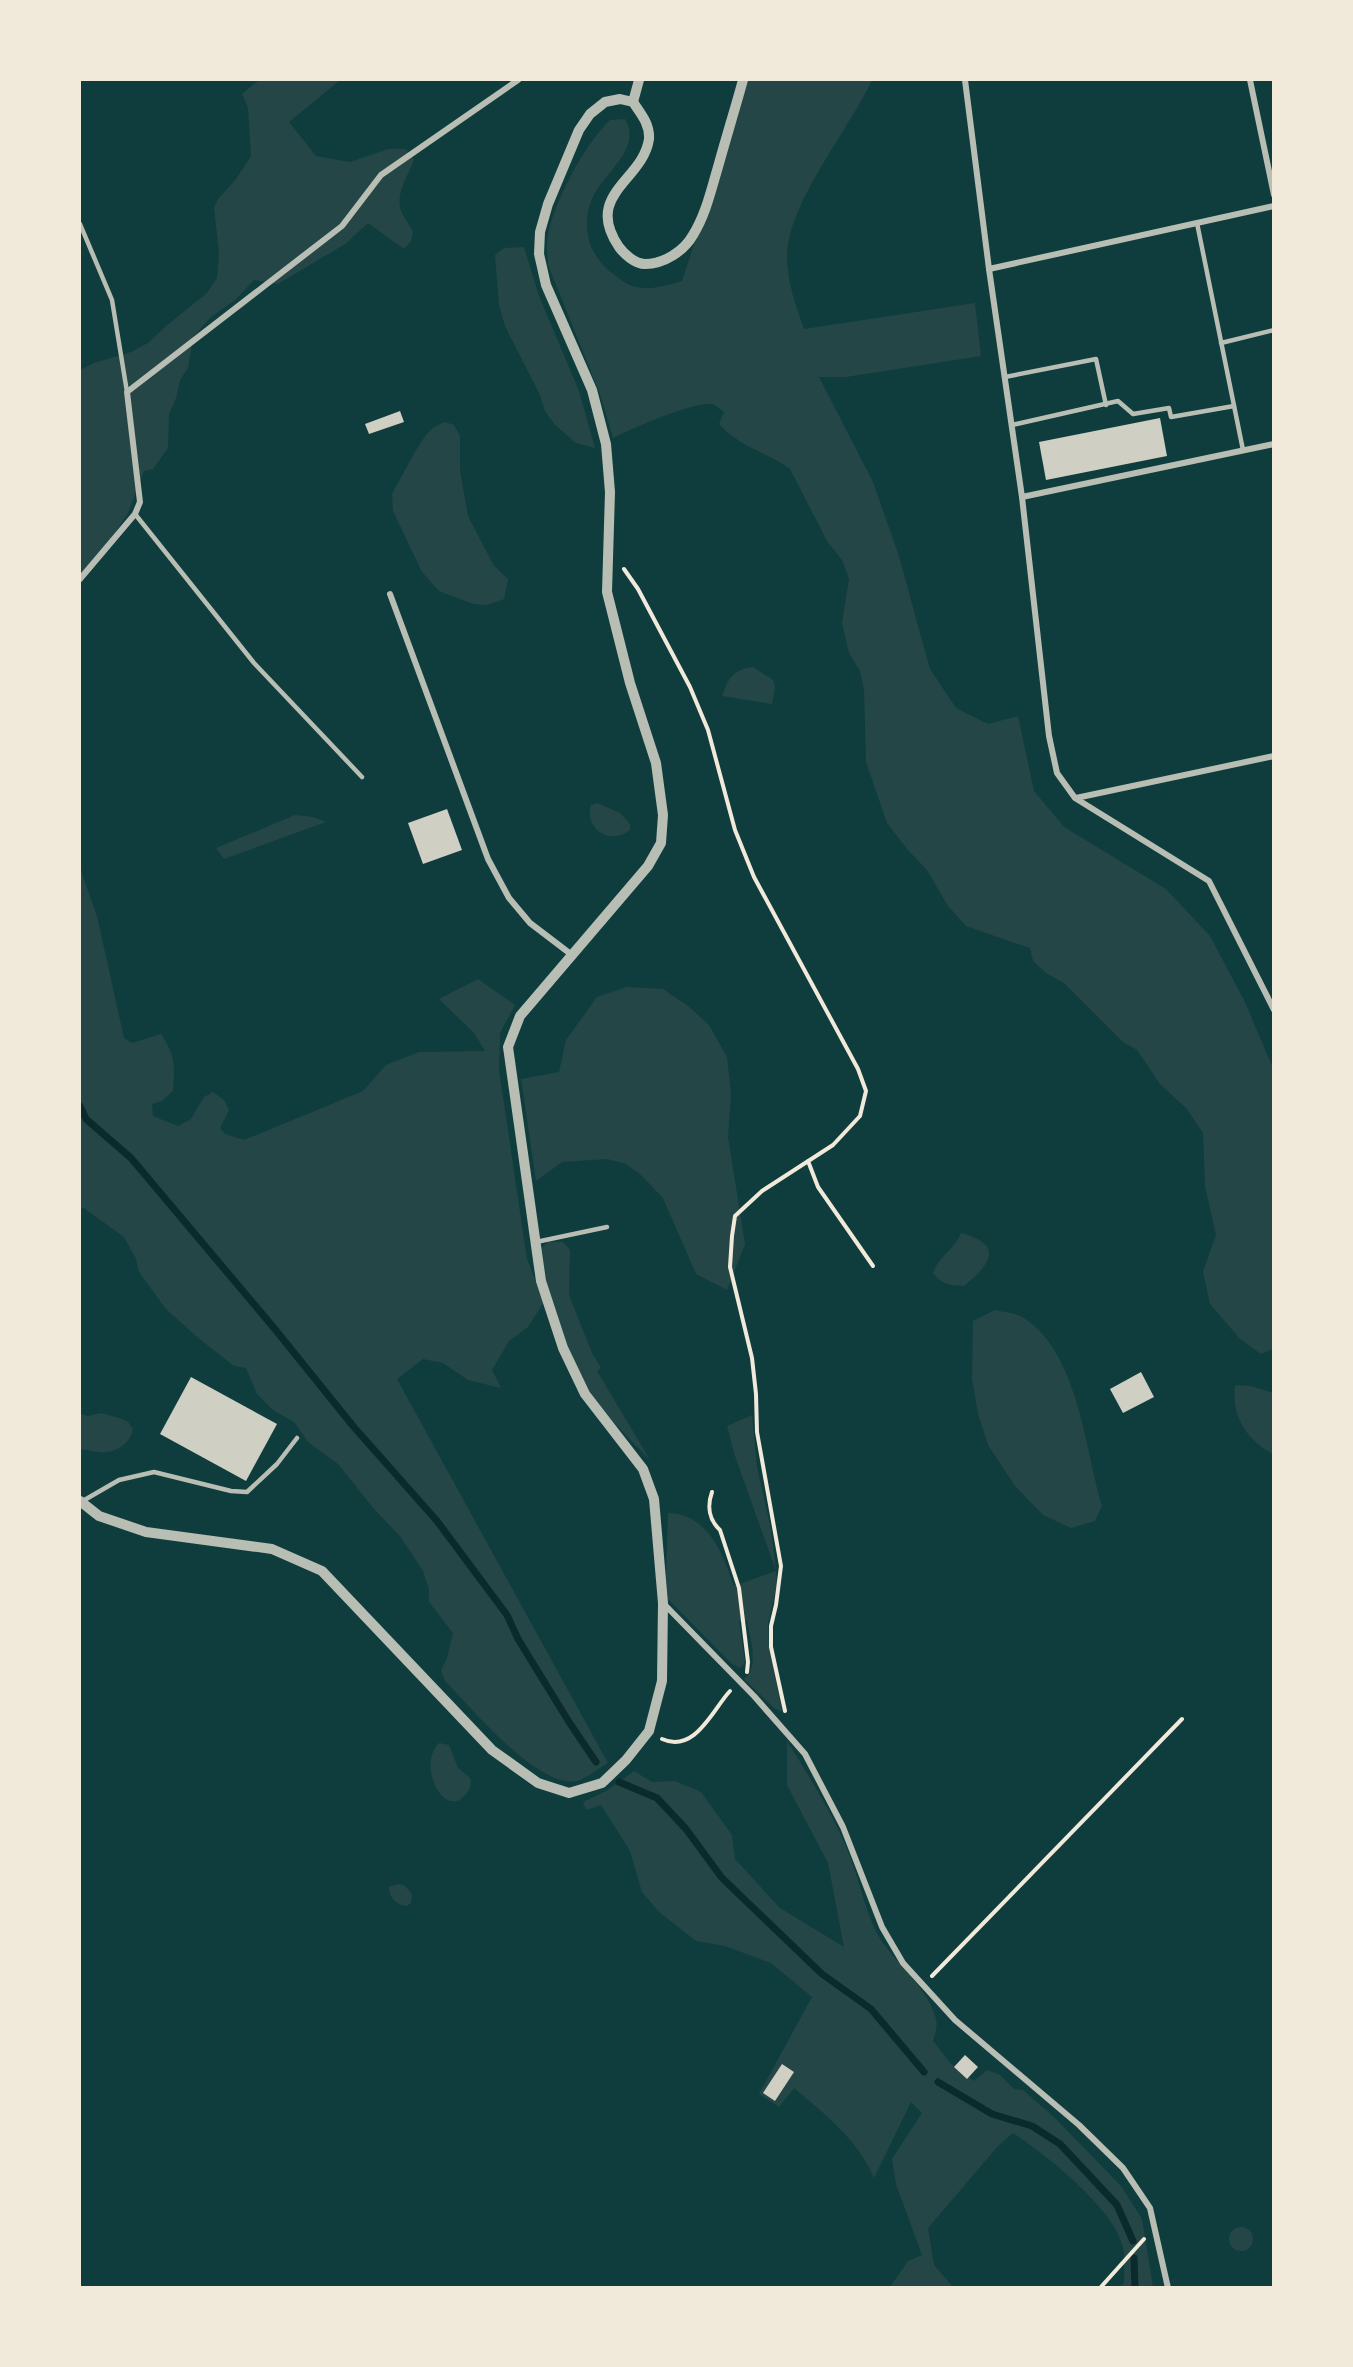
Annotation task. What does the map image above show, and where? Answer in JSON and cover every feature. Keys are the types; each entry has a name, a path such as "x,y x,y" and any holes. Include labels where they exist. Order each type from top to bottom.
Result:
{"street":[{"path":"80,579 135,514 140,502 127,392 342,226 381,175 518,80"},
{"path":"633,102 639,80"},
{"path":"80,1501 99,1516 146,1532 272,1549 322,1570 492,1750 538,1783 569,1793 602,1783 626,1760 649,1731 662,1681 663,1603 654,1499 643,1469 585,1394 563,1348 541,1281 508,1047 520,1016 648,866 661,843 663,815 656,763 630,683 607,592 610,492 606,444 592,390 546,285 538,254 540,232 548,204 579,130 590,114 605,102 620,99 633,102 648,124 647,147 613,196 608,213 610,233 624,254 642,264 662,262 677,253 693,237 706,210 743,80"},
{"path":"965,80 989,269 1022,497 1048,736 1057,773 1076,798 1209,881 1272,1000 1274,1010"},
{"path":"1250,80 1274,195"},
{"path":"989,269 1274,206"},
{"path":"1022,497 1274,444"},
{"path":"390,594 488,859 509,898 530,923 572,954"},
{"path":"1076,798 1274,756"},
{"path":"663,1603 739,1681 805,1754 843,1827 882,1927 903,1963 955,2020 1079,2125 1122,2168 1150,2208 1168,2288"}],"lane":[{"path":"1197,223 1243,450"},
{"path":"80,224 112,300 127,392"},
{"path":"1221,343 1274,330"},
{"path":"1005,377 1096,359 1106,405"},
{"path":"1012,425 1118,402 1133,414 1169,408 1171,417 1234,406"},
{"path":"135,514 254,663 362,777"},
{"path":"536,1242 607,1227"},
{"path":"80,1501 119,1480 154,1472 231,1491 247,1492 276,1464 297,1437"}],"path":[{"path":"608,560 619,562 638,589 690,687 708,730 743,853 858,1069 866,1091 860,1116 832,1145 762,1191 735,1216 730,1267 752,1358 757,1432 780,1558 780,1581 771,1626 771,1647 785,1708 784,1730"},
{"path":"808,1161 818,1186 873,1266"},
{"path":"649,1731 669,1743 682,1741 694,1734 702,1728 720,1702 747,1671 748,1662 739,1588 720,1530 713,1523 710,1515 709,1504 712,1492"},
{"path":"923,1985 1182,1719"},
{"path":"1100,2288 1154,2228"}],"shaded area":[{"path":"259,80 339,81 289,122 316,156 350,162 388,149 406,149 414,160 401,191 400,204 402,214 413,232 411,241 404,249 368,223 345,244 278,284 254,280 235,300 211,317 193,337 188,368 180,380 169,414 168,448 153,469 144,471 128,513 106,547 80,576 80,370 94,363 131,352 148,343 207,293 217,278 219,253 214,208 218,199 236,179 251,156 248,108 242,94"},
{"path":"748,80 872,80 808,191 790,236 787,257 789,276 792,294 804,329 975,303 981,356 846,377 819,377 873,482 898,553 930,669 956,708 988,724 1018,716 1034,791 1064,827 1166,889 1210,936 1244,1000 1273,1068 1273,1349 1261,1354 1240,1339 1210,1304 1203,1272 1216,1235 1205,1186 1203,1133 1187,1109 1160,1084 1137,1050 1123,1042 1064,983 1046,973 1033,961 1030,948 966,926 948,906 927,870 887,823 866,762 864,689 860,671 849,653 842,623 849,579 842,560 827,541 790,469 727,432 719,424 724,412 712,404 678,411 613,438 600,394 548,265 547,242 555,212 570,177 600,130 610,120 625,119 629,130 629,141 625,151 597,190 589,209 587,224 590,245 605,267 629,285 651,288 682,281"},
{"path":"524,247 539,296 579,391 595,448 576,443 555,425 545,411 540,395 505,326 499,305 495,255 504,248"},
{"path":"445,422 454,425 460,436 460,470 468,516 494,566 508,579 504,599 487,605 473,604 439,591 422,572 393,511 392,494 416,450 434,427"},
{"path":"753,667 773,680 775,687 772,704 722,696 732,676 740,670"},
{"path":"597,803 620,813 630,824 630,830 622,835 614,836 595,828 590,814 591,805"},
{"path":"295,815 313,817 326,822 224,859 216,848"},
{"path":"80,868 97,916 124,1038 132,1043 161,1034 171,1054 174,1068 173,1091 162,1101 152,1104 153,1116 178,1126 191,1119 204,1097 213,1092 224,1100 229,1110 220,1128 225,1134 244,1140 363,1091 386,1065 419,1052 485,1051 474,1033 439,999 478,979 515,1005 500,1033 499,1070 527,1259 544,1302 528,1327 509,1341 492,1370 501,1388 468,1380 443,1363 423,1359 397,1379 608,1763 580,1780 564,1781 546,1774 527,1761 489,1727 445,1681 441,1670 447,1658 453,1633 429,1602 429,1589 423,1571 400,1536 374,1509 338,1464 308,1442 294,1422 273,1410 257,1394 246,1368 234,1366 165,1308 139,1272 136,1259 124,1237 80,1207"},
{"path":"627,987 663,989 688,1006 709,1025 727,1057 731,1094 728,1137 745,1244 727,1290 696,1274 663,1198 641,1175 626,1164 607,1159 562,1162 536,1181 521,1079 559,1072 566,1040 597,997"},
{"path":"961,1233 984,1243 989,1256 982,1269 964,1286 947,1284 933,1273"},
{"path":"548,1242 563,1242 570,1250 569,1295 592,1353 601,1368 597,1371 650,1460 591,1395 580,1381 564,1352 552,1314 545,1273 542,1248"},
{"path":"995,1310 1022,1317 1041,1332 1056,1352 1077,1402 1102,1506 1095,1521 1071,1528 1043,1515 1015,1486 988,1445 978,1414 972,1378 973,1321"},
{"path":"1235,1385 1251,1386 1273,1393 1273,1454 1255,1442 1242,1426 1235,1406"},
{"path":"101,1413 128,1422 133,1429 129,1439 116,1450 99,1452 80,1450 80,1414 88,1416"},
{"path":"752,1415 757,1467 771,1529 776,1571 734,1453 727,1426"},
{"path":"668,1513 694,1520 704,1528 719,1550 734,1586 776,1571 777,1585 768,1623 769,1646 782,1712 774,1708 744,1679 749,1674 753,1660 747,1621 739,1621 745,1663 740,1668 732,1664 668,1599 666,1580"},
{"path":"787,1741 821,1796 843,1839 876,1931 920,1988 932,2008 937,2024 933,2041 951,2064 974,2081 987,2070 1000,2075 1014,2089 1023,2090 1054,2117 1121,2186 1142,2219 1153,2287 1119,2287 1124,2283 1123,2246 1104,2212 1058,2167 1013,2133 998,2146 928,2228 934,2265 953,2287 890,2287 908,2261 922,2255 896,2184 892,2159 922,2113 911,2102 874,2178 850,2140 829,2118 794,2088 779,2107 759,2094 812,1997 771,1963 725,1946 696,1941 659,1912 642,1892 630,1851 601,1805 586,1810 583,1802 606,1791 634,1771 652,1782 675,1781 701,1792 732,1835 735,1859 780,1908 844,1947 828,1863 787,1785"},
{"path":"439,1743 449,1745 458,1768 470,1778 469,1789 457,1801 449,1801 442,1796 432,1776 433,1753"},
{"path":"399,1884 405,1886 412,1894 411,1903 407,1906 396,1902 390,1894 389,1887"},
{"path":"1241,2227 1246,2228 1252,2234 1252,2244 1246,2250 1241,2251 1236,2250 1230,2244 1229,2239 1230,2234 1236,2228"}],"building":[{"path":"400,411 404,422 369,434 365,424"},
{"path":"1160,418 1167,456 1046,480 1039,442"},
{"path":"447,809 462,850 423,864 408,823"},
{"path":"1141,1372 1154,1397 1123,1413 1110,1389"},
{"path":"191,1377 277,1424 246,1481 160,1434"},
{"path":"965,2055 978,2067 967,2079 954,2067"},
{"path":"782,2064 794,2072 775,2101 763,2093"}],"waterway":[{"path":"80,1106 86,1119 131,1158 353,1426 437,1521 507,1615 518,1639 596,1762"},
{"path":"619,1782 657,1798 686,1829 722,1878 822,1974 871,2009 924,2072"},
{"path":"938,2082 992,2114 1032,2126 1060,2144 1117,2205 1133,2241"},
{"path":"1134,2258 1135,2288"}]}
